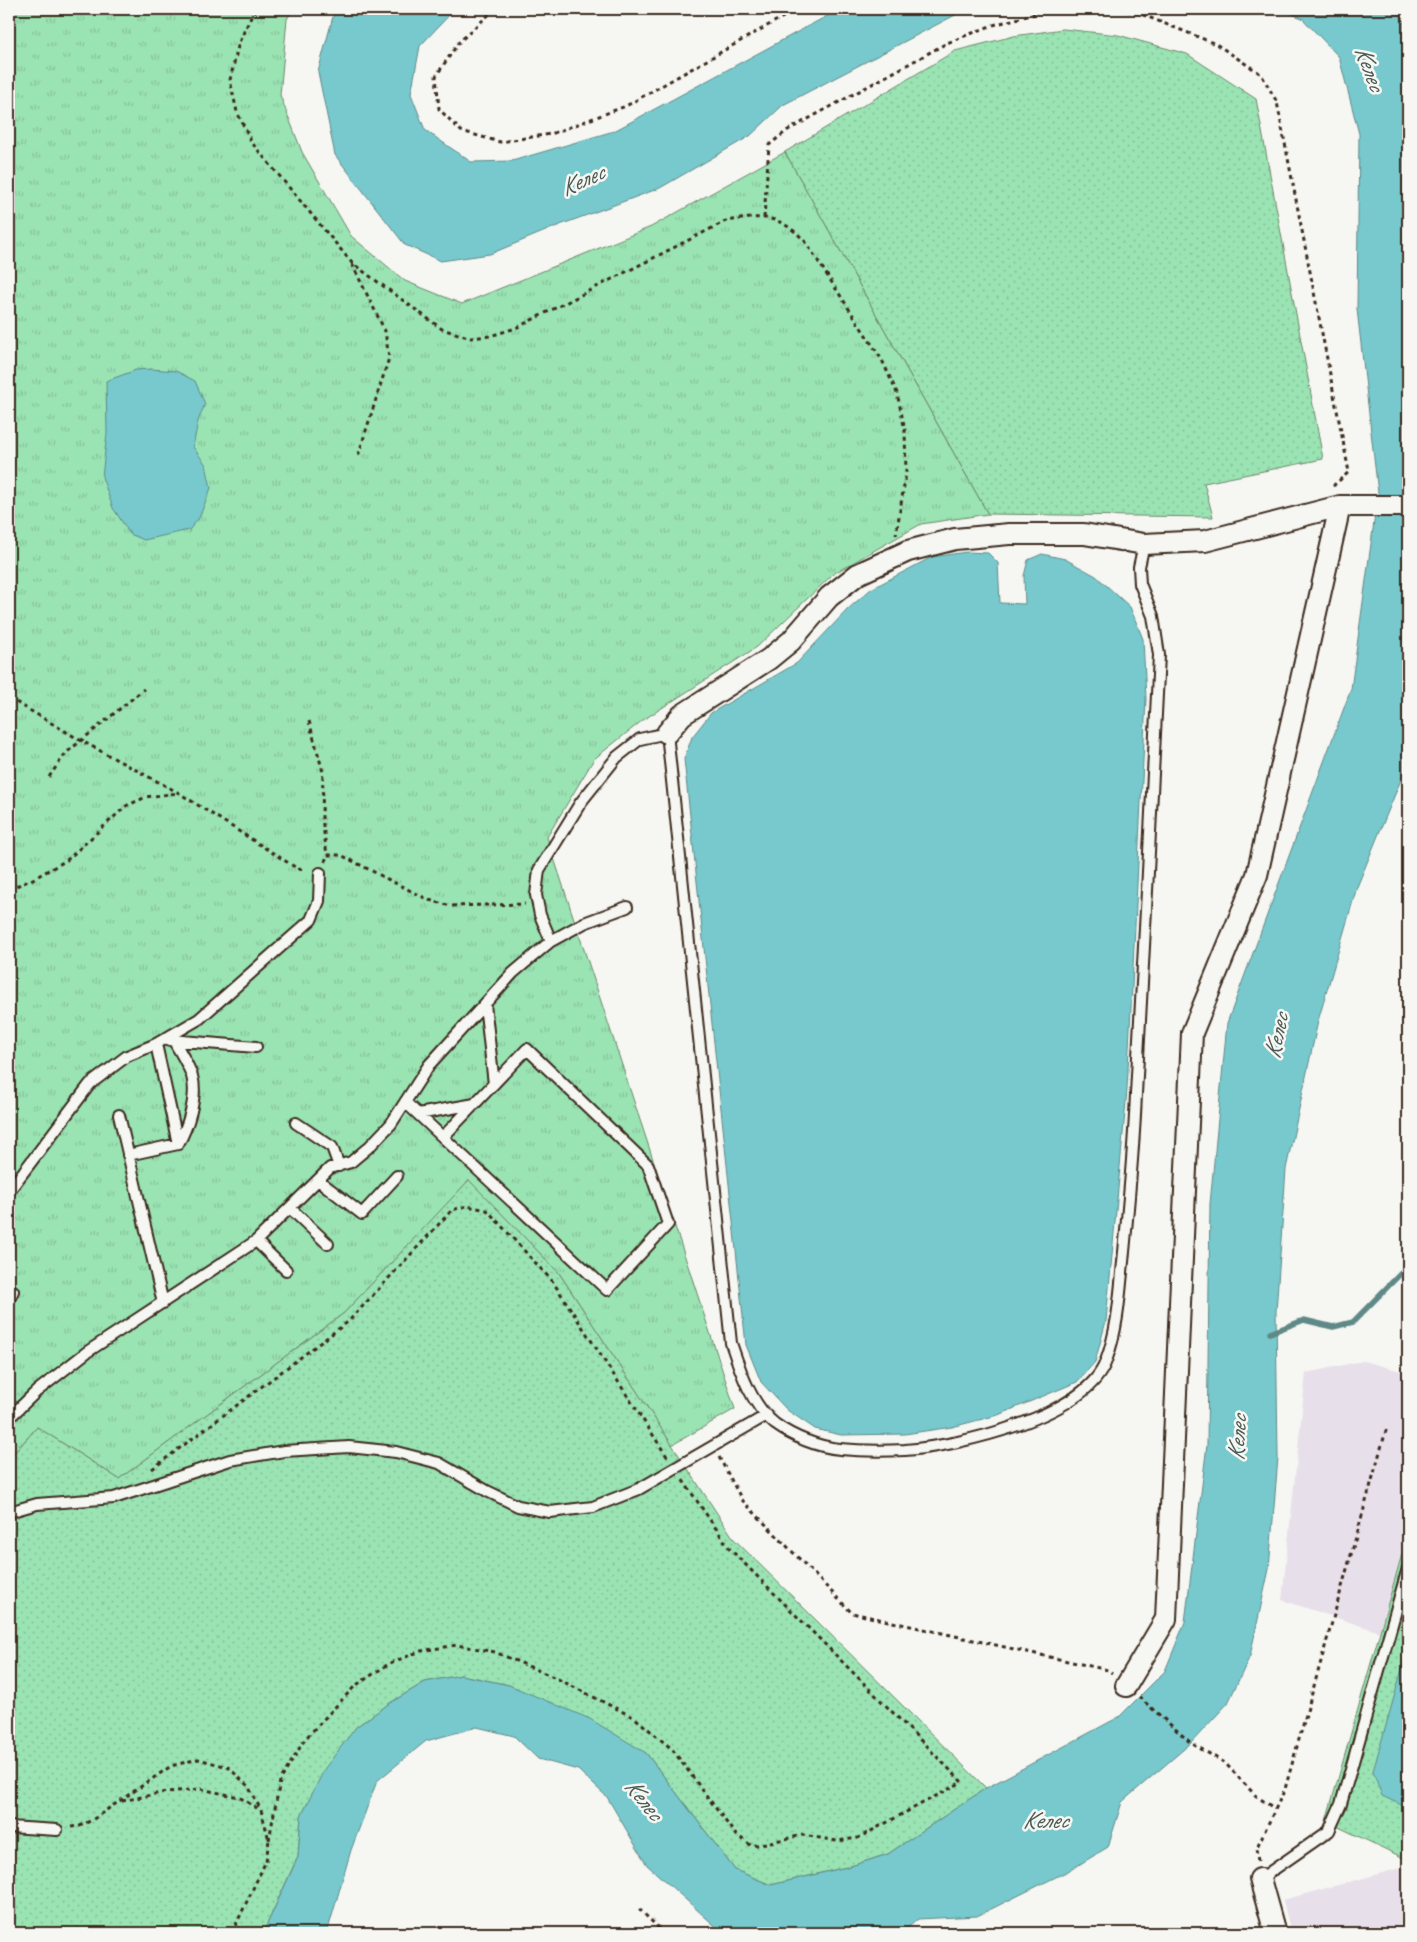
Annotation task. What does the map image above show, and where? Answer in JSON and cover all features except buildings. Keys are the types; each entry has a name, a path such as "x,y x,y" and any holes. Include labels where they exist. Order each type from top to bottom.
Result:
{"street":[{"path":"667,733 682,715 769,659 791,640 829,597 858,574 908,551 955,539 1009,534 1084,534 1144,544 1205,540 1340,506 1408,506"},
{"path":"1126,1686 1166,1619 1192,1033 1257,875 1340,506"},
{"path":"1260,1879 1275,1933"}],"lane":[{"path":"551,941 540,915 536,895 539,870 581,802 617,757 640,740 667,733 731,1343 742,1375 757,1404 774,1424 806,1441 838,1449 905,1450 974,1438 1028,1421 1072,1400 1092,1384 1105,1365 1116,1330 1133,1150 1159,655 1153,616 1140,584 1138,567 1144,544"},
{"path":"9,1191 90,1084 127,1056 160,1042 199,1019 312,920 319,901 320,873"},
{"path":"9,1418 37,1391 87,1352 256,1241 330,1168 351,1162 370,1146 391,1124 429,1065 513,973 551,941 584,924 627,906"},
{"path":"485,1004 494,1084"},
{"path":"160,1042 174,1041 256,1047"},
{"path":"128,1155 178,1144 187,1128 194,1089 192,1076 174,1041"},
{"path":"160,1042 178,1144"},
{"path":"405,1102 607,1290 668,1224 648,1165 527,1049 443,1137"},
{"path":"418,1114 474,1104"},
{"path":"119,1115 163,1303"},
{"path":"296,1123 332,1147 339,1166"},
{"path":"318,1180 362,1214 397,1176"},
{"path":"290,1208 328,1244"},
{"path":"256,1241 286,1270"},
{"path":"9,1512 37,1504 114,1498 230,1460 284,1451 349,1447 396,1452 439,1463 487,1491 518,1506 550,1512 593,1507 639,1489 767,1415"},
{"path":"1260,1879 1328,1831 1341,1804 1408,1568"},
{"path":"9,1827 57,1830"}],"path":[{"path":"255,9 239,42 230,80 237,112 252,143 352,263 385,331 389,358 358,456"},
{"path":"495,9 459,42 436,76 440,109 461,131 500,142 551,134 626,106 797,9"},
{"path":"764,218 769,145 788,130 947,43 993,25 1046,11 1100,9 1133,11 1216,44 1261,74 1277,102 1349,472 1334,485 1340,506"},
{"path":"352,263 442,329 471,338 490,336 516,328 726,221 771,218 792,228 806,242 882,360 897,393 905,430 906,472 892,559"},
{"path":"49,777 66,753 144,688"},
{"path":"9,698 80,740 179,792 298,869 320,873 327,856 322,818 323,772 309,721"},
{"path":"9,889 31,880 67,860 126,806 146,796 179,792"},
{"path":"327,856 341,855 429,900 451,906 538,904"},
{"path":"145,1474 349,1321 452,1210 467,1206 487,1210 553,1282 675,1469 730,1549 962,1782 858,1838 838,1841 803,1835 752,1846 735,1834 672,1749 635,1718 556,1678 496,1652 457,1645 421,1651 390,1663 354,1686 305,1739 280,1781 266,1861 232,1933"},
{"path":"1260,1879 1256,1850 1285,1788 1387,1427"},
{"path":"714,1447 742,1500 852,1613 1108,1670 1191,1743 1225,1763 1255,1795 1276,1809"},
{"path":"57,1830 80,1826 92,1820 171,1766 198,1759 228,1767 248,1786 261,1810 269,1840"},
{"path":"119,1802 166,1792 201,1790 239,1797 261,1810"},
{"path":"639,1909 664,1933"},
{"path":"9,1919 16,1933"}],"shaded area":[{"path":"1363,1361 1408,1373 1408,1533 1380,1632 1282,1600 1306,1373"},
{"path":"1408,1866 1408,1933 1291,1933 1283,1900"}],"green space":[{"path":"9,9 293,9 287,19 280,95 302,152 351,236 405,281 462,304 651,227 785,152 988,514 921,524 833,574 757,647 643,720 594,759 547,837 735,1409 672,1445 559,1273 469,1181 344,1313 119,1479 37,1427 9,1459"},
{"path":"1063,29 1118,35 1187,54 1256,99 1323,459 1204,483 1213,517 988,514 785,152 955,51 1014,36"},
{"path":"469,1180 559,1273 734,1539 986,1788 888,1854 851,1866 771,1885 735,1870 646,1753 509,1685 461,1675 425,1682 390,1703 356,1727 301,1816 298,1856 263,1933 9,1933 9,1459 37,1427 119,1479 344,1313"},
{"path":"1408,1533 1408,1860 1326,1821"}],"water":[{"name":"Келес","path":"335,9 455,9 420,46 411,94 425,130 471,162 512,161 614,131 840,9 974,9 961,12 783,105 750,136 660,188 560,225 490,254 441,261 405,245 335,155 318,72"},
{"name":"Келес","path":"1279,9 1397,9 1408,31 1408,756 1407,765 1357,887 1318,1021 1286,1169 1276,1311 1278,1457 1269,1569 1250,1656 1228,1703 1191,1743 1122,1802 1108,1847 1072,1869 977,1916 918,1919 902,1933 723,1933 647,1865 607,1797 578,1770 538,1759 514,1736 477,1727 426,1741 377,1781 351,1850 327,1933 263,1933 298,1857 301,1816 325,1768 356,1727 390,1703 425,1682 461,1675 509,1685 590,1719 646,1753 735,1870 771,1885 851,1866 888,1854 986,1788 1119,1717 1165,1671 1185,1622 1207,1445 1210,1204 1227,1023 1351,689 1378,493 1357,309 1359,134 1339,57 1302,18"},
{"path":"136,370 176,371 195,381 205,404 198,421 193,447 206,465 211,488 199,518 189,530 144,540 130,534 113,508 102,477 107,433 106,381"},
{"path":"967,552 988,553 998,563 1000,603 1025,604 1024,576 1028,560 1042,554 1065,559 1096,576 1130,607 1143,639 1146,699 1127,1090 1106,1321 1095,1362 1077,1382 998,1415 952,1427 905,1434 841,1435 815,1429 787,1410 761,1382 746,1345 684,759 692,737 711,713 797,663 848,609 871,589 932,557"},
{"path":"1408,1648 1408,1808 1382,1796 1373,1771"}],"waterway":[{"path":"1270,1333 1304,1320 1333,1327 1353,1322 1408,1266"}]}
